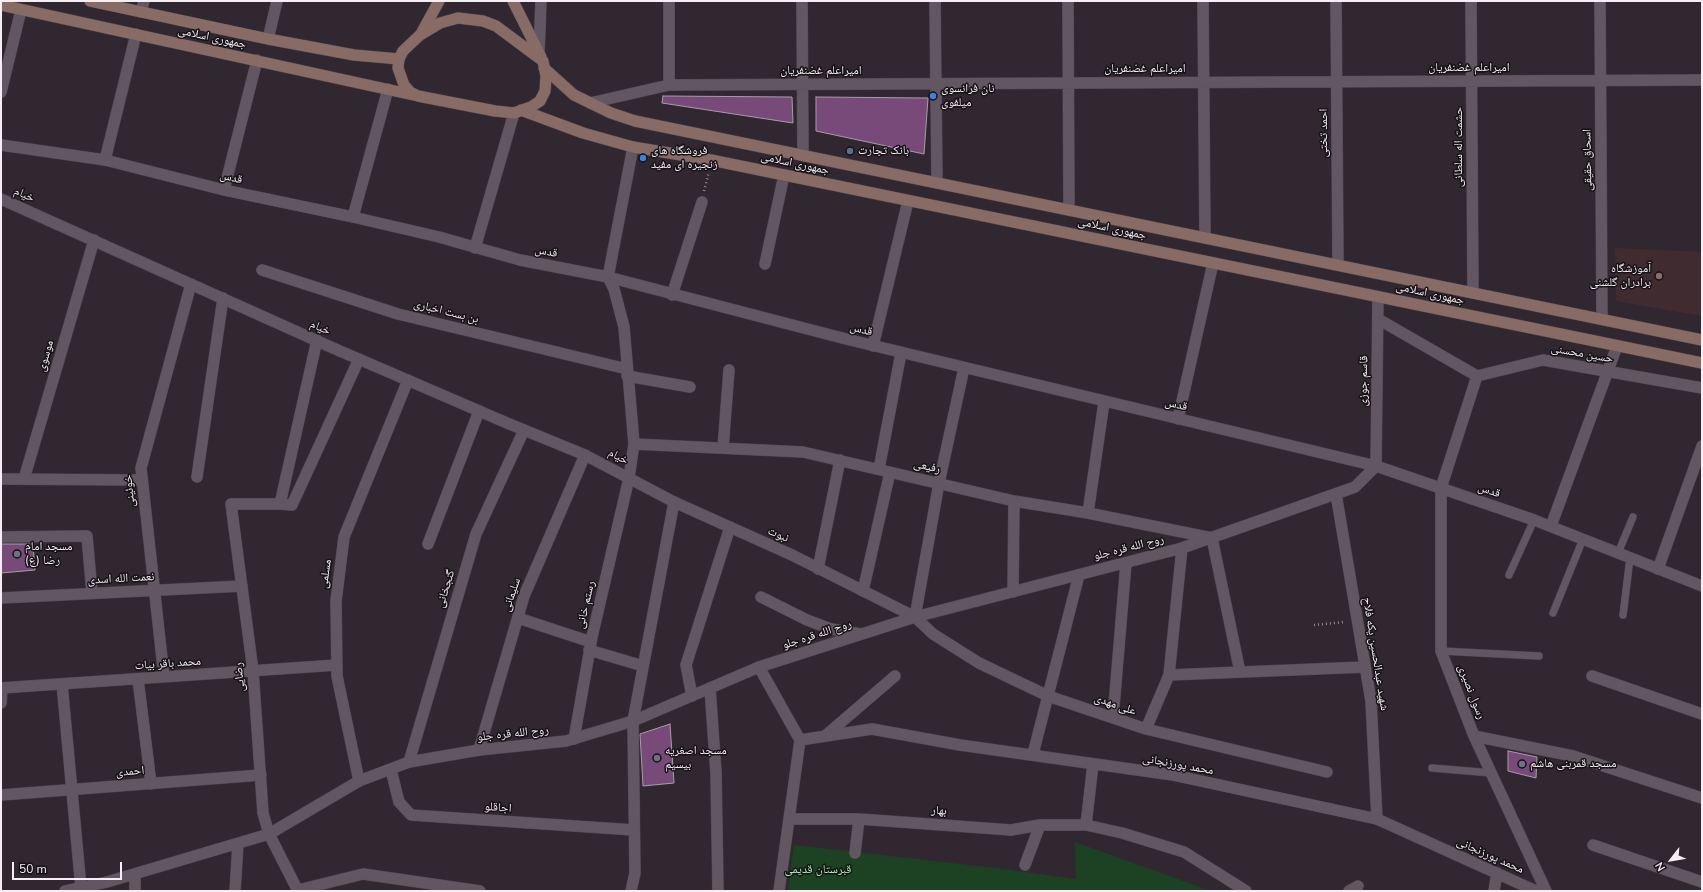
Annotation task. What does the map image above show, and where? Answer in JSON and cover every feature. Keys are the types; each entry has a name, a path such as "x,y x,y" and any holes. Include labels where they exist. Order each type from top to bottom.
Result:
{"main road":[{"name":"جمهوری اسلامی","path":"90,1 143,6 268,39 354,55 399,59"},
{"path":"418,96 410,92 404,86 398,68 399,59 403,51 420,35 434,13 439,1"},
{"path":"513,1 542,61 546,76 546,91 540,101 531,107 517,111"},
{"name":"جمهوری اسلامی","path":"1,5 418,96 517,111 583,133 633,147 712,160 1702,363"},
{"name":"جمهوری اسلامی","path":"420,35 440,23 458,18 482,21 496,26 542,61 574,95 635,121 1702,340"}],"street":[{"path":"268,39 277,1"},
{"path":"541,1 542,61"},
{"path":"669,1 669,85"},
{"path":"802,1 803,155"},
{"path":"934,1 937,183"},
{"path":"1068,1 1069,210"},
{"path":"1203,1 1205,238"},
{"name":"احمد تختی","path":"1336,1 1338,265"},
{"name":"حشمت اله سلطانی","path":"1471,1 1473,293"},
{"name":"اسحاق حقیقی","path":"1600,1 1602,319"},
{"path":"1,92 21,10"},
{"path":"104,160 136,34"},
{"path":"224,190 257,60"},
{"name":"امیراعلم غضنفریان","path":"590,103 669,85 1702,80"},
{"path":"353,217 388,89"},
{"path":"475,248 517,111"},
{"name":"قدس","path":"1,144 104,160 224,190 353,217 520,260 608,277 672,295 873,346 1376,466 1551,526 1702,586"},
{"path":"608,277 633,147"},
{"path":"765,264 784,175"},
{"name":"خیام","path":"1,199 359,359 585,455 629,478"},
{"path":"873,346 908,201"},
{"path":"672,295 702,202"},
{"name":"موسوی","path":"24,479 94,240"},
{"path":"1178,419 1213,263"},
{"name":"بن بست اخباری","path":"262,270 398,314 627,373 690,387"},
{"name":"رستم خانی","path":"574,739 590,646 629,478 634,444 624,327 614,289 608,277"},
{"name":"خوئینی","path":"164,677 141,468 191,284"},
{"name":"قاسم جوزی","path":"1376,466 1378,297"},
{"path":"197,477 222,298"},
{"path":"1378,319 1478,376"},
{"path":"317,340 280,504 292,505 359,359"},
{"path":"1551,526 1617,346"},
{"path":"879,469 901,352"},
{"name":"حسین محسنی","path":"1478,376 1543,360 1702,388"},
{"path":"915,617 939,483 964,368"},
{"path":"723,448 729,370"},
{"name":"رسول نصیری","path":"1478,376 1441,488 1441,651 1474,736 1546,891"},
{"name":"مسلمی","path":"359,781 337,676 336,601 344,537 408,380"},
{"path":"1088,512 1104,402"},
{"path":"428,544 479,411"},
{"name":"گنجخانی","path":"409,762 476,534 524,430"},
{"name":"رفیعی","path":"634,444 803,452 1014,501 1088,512 1212,538"},
{"path":"1658,569 1701,453"},
{"name":"سلیمانی","path":"479,750 524,596 585,455"},
{"path":"818,569 840,460"},
{"name":"روح الله قره جلو","path":"65,891 135,874 269,834 359,781 409,762 479,750 574,739 633,721 759,667 915,617 1182,548 1355,487 1376,466"},
{"path":"863,591 890,472"},
{"name":"نبوت","path":"629,478 674,502 730,527 915,617"},
{"path":"1,479 142,480"},
{"name":"شهید عبدالحسین یکه فلاح","path":"1336,494 1370,701 1377,819"},
{"path":"1013,592 1014,501"},
{"path":"631,891 635,873 633,721 674,502"},
{"name":"رضایی","path":"280,504 231,504 254,671 263,813 269,834 298,890"},
{"path":"692,696 686,664 730,527"},
{"path":"1,537 87,536 92,593"},
{"path":"1212,538 1240,672"},
{"path":"1146,729 1169,675 1182,548"},
{"path":"1114,718 1126,563"},
{"path":"1033,754 1079,575"},
{"name":"نعمت الله اسدی","path":"1,598 242,586"},
{"path":"761,597 830,629 861,634"},
{"name":"علی مهدی","path":"915,617 933,634 979,663 1048,696 1146,729 1326,772"},
{"path":"518,618 644,666"},
{"name":"محمد باقر بیات","path":"2,688 337,665"},
{"path":"759,667 800,740 779,891"},
{"path":"1169,675 1365,667"},
{"path":"824,736 896,676"},
{"path":"1592,676 1702,714"},
{"path":"138,679 151,784"},
{"path":"62,684 81,888"},
{"path":"1,703 2,688"},
{"path":"710,688 716,773 718,891"},
{"name":"محمد پورزنجانی","path":"800,740 872,729 960,745 1033,754 1173,776 1377,819 1536,891"},
{"path":"1474,736 1573,756 1702,798"},
{"path":"1086,825 1093,764"},
{"name":"اجاقلو","path":"391,770 399,802 411,815 634,830"},
{"name":"احمدی","path":"1,795 261,775"},
{"name":"بهار","path":"789,819 859,819 1011,830 1040,825 1086,825 1122,833 1184,852 1246,891"},
{"path":"855,852 859,819"},
{"path":"1025,865 1040,825"},
{"path":"235,891 238,844"},
{"path":"1594,845 1702,882"},
{"path":"1494,891 1497,873"},
{"path":"135,874 135,891"},
{"path":"298,890 363,874 480,891"}],"lane":[{"path":"1618,553 1633,517"},
{"path":"1508,575 1534,520"},
{"path":"1553,613 1583,539"},
{"path":"1623,615 1630,558"},
{"path":"1441,651 1539,656"},
{"path":"1432,768 1492,773"}],"path":[{"path":"702,202 712,160"},
{"path":"1314,625 1357,620"}],"shaded area":[{"name":"آموزشگاه برادران گلشنی","path":"1615,248 1702,252 1702,316 1616,301"}],"green space":[{"name":"قبرستان قدیمى","path":"1075,842 1211,891 788,891 794,845 1004,869 1076,879"}],"building":[{"path":"663,96 792,97 793,123 662,103"},
{"path":"816,97 928,98 924,154 816,131"},
{"name":"مسجد امام رضا (ع)","path":"1,544 33,544 35,570 1,573"},
{"name":"مسجد اصغریه بیسیم","path":"670,724 674,783 643,786 640,734"},
{"name":"مسجد قمربنی هاشم","path":"1508,751 1537,757 1536,778 1508,771"}],"place":[{"name":"نان فرانسوی میلفوی","path":"933,96"},
{"name":"بانک تجارت","path":"850,151"},
{"name":"فروشگاه های زنجیره ای مفید","path":"643,158"},
{"name":"آموزشگاه برادران گلشنی","path":"1659,276"},
{"name":"مسجد امام رضا (ع)","path":"17,554"},
{"name":"مسجد اصغریه بیسیم","path":"657,758"},
{"name":"مسجد قمربنی هاشم","path":"1522,764"}]}
